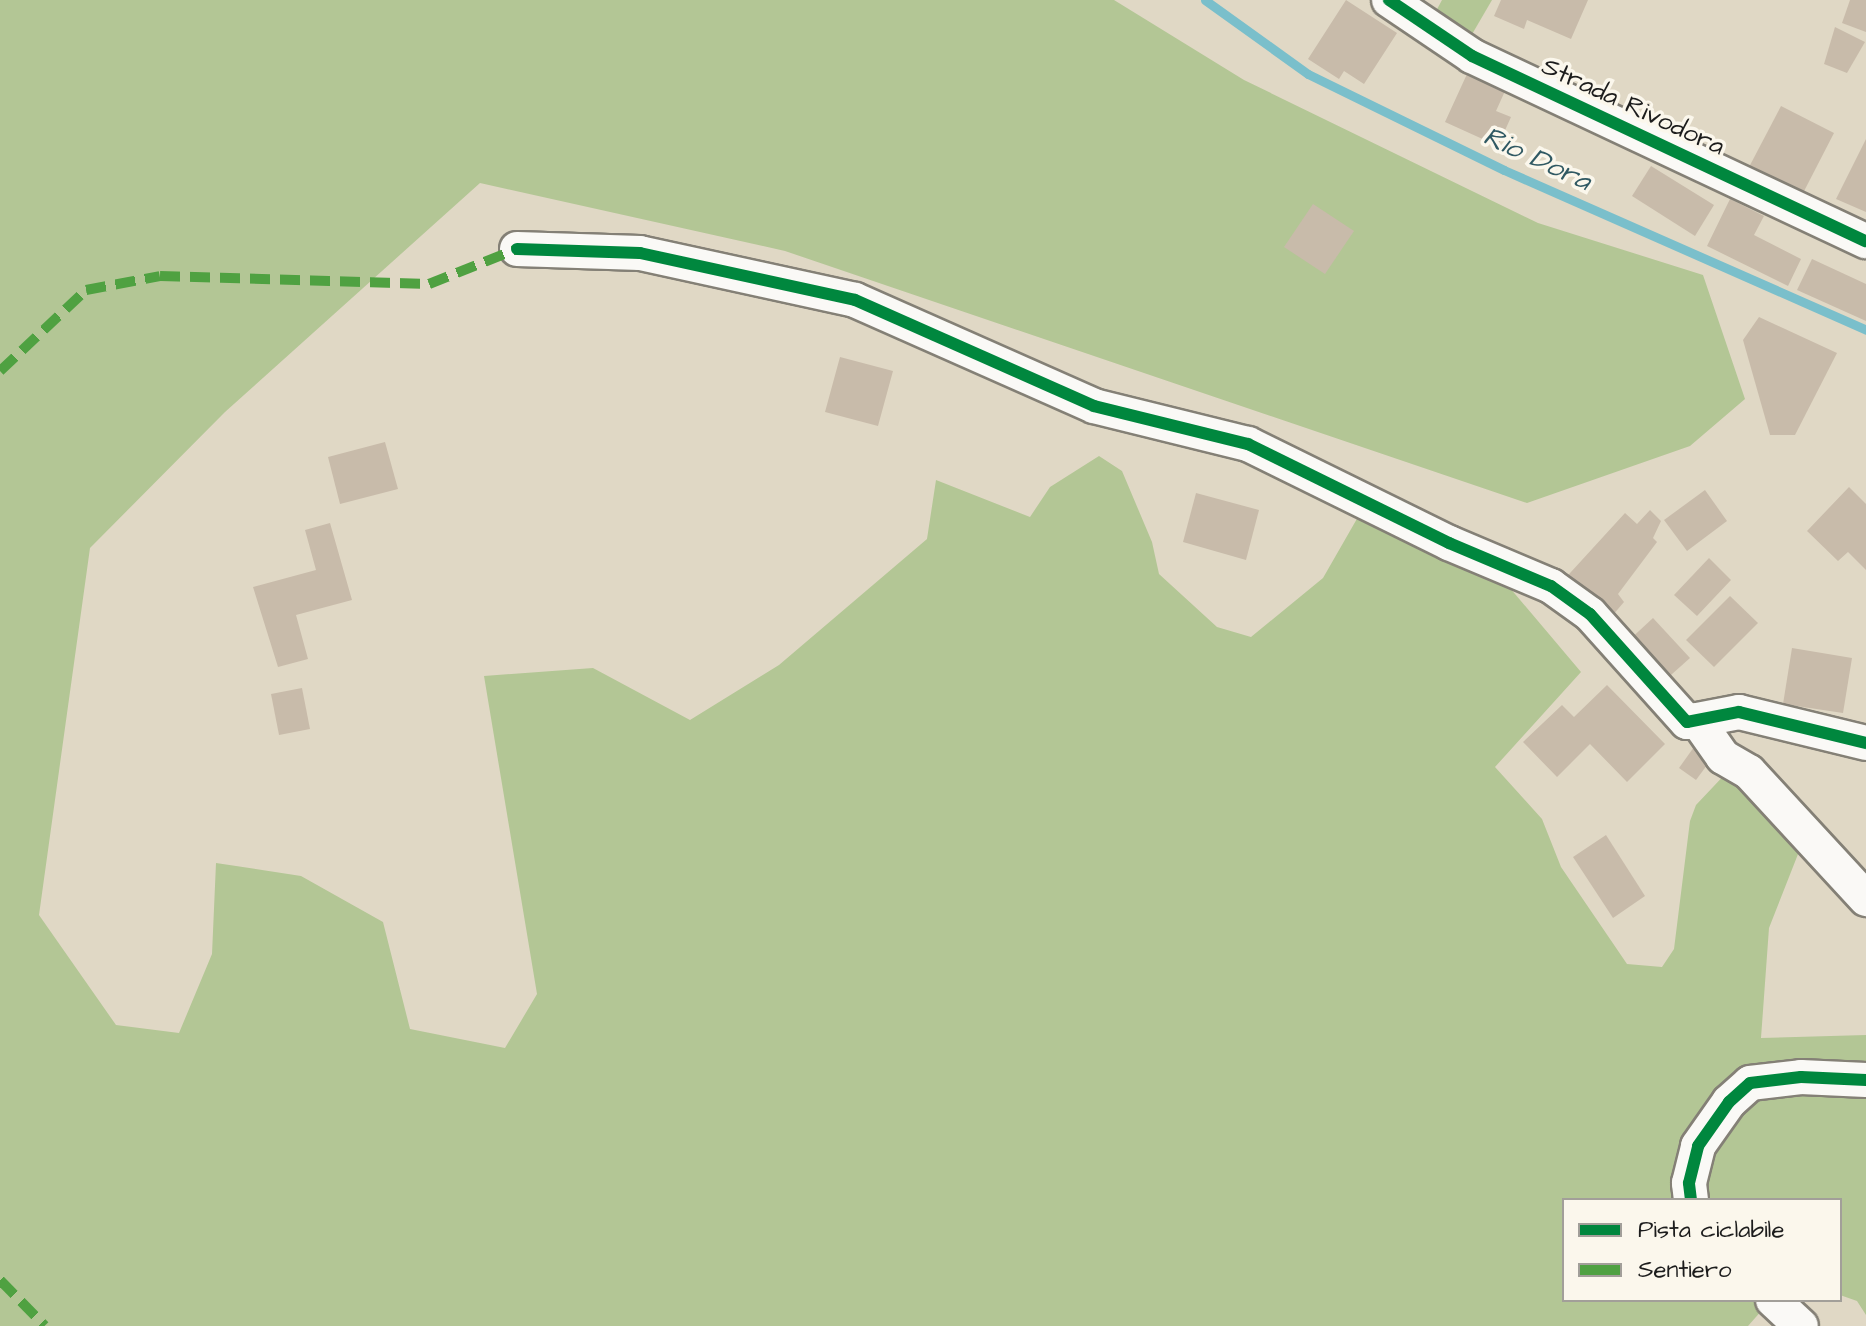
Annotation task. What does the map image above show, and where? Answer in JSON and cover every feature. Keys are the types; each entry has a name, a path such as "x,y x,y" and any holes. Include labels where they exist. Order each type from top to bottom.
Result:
{"street":[{"name":"Strada Rivodora","path":"1389,0 1472,56 1866,241"},
{"path":"517,249 640,253 855,300 1094,406 1248,444 1449,543 1551,586 1590,614 1687,722 1739,712 1866,743"},
{"path":"1697,720 1723,757 1749,772 1866,899"},
{"path":"1691,1198 1689,1183 1698,1146 1729,1102 1750,1083 1801,1077 1866,1080"},
{"path":"1775,1302 1801,1326"}],"green space":[{"path":"0,0 1114,0 1244,80 1538,223 1703,275 1745,399 1690,446 1527,503 785,251 480,183 225,412 90,548 39,915 116,1025 179,1033 212,954 216,863 301,876 383,922 410,1029 505,1048 537,994 484,676 593,668 690,720 779,665 927,539 936,480 1030,517 1050,487 1099,456 1122,471 1152,542 1159,574 1217,627 1251,637 1323,578 1362,510 1499,575 1581,672 1495,767 1542,819 1561,867 1627,964 1662,967 1674,949 1690,821 1696,805 1730,769 1802,844 1769,928 1761,1038 1866,1035 1866,1315 1857,1301 1842,1296 1842,1198 1562,1198 1562,1302 1769,1302 1748,1326 0,1326"},
{"path":"1442,0 1492,0 1471,36 1435,13"}],"building":[{"path":"1346,0 1397,33 1364,84 1344,71 1339,79 1308,59"},
{"path":"1501,0 1588,0 1571,39 1527,20 1524,29 1494,16"},
{"path":"1850,0 1866,0 1866,32 1842,23"},
{"path":"1835,27 1865,42 1847,73 1824,64"},
{"path":"1467,74 1505,91 1496,111 1511,117 1498,146 1445,122"},
{"path":"1781,106 1834,133 1801,197 1748,169"},
{"path":"1866,139 1866,212 1836,199"},
{"path":"1651,166 1714,205 1695,236 1632,196"},
{"path":"1730,199 1764,216 1754,235 1801,259 1788,286 1707,246"},
{"path":"1313,204 1354,231 1325,274 1284,247"},
{"path":"1812,259 1866,284 1866,321 1797,290"},
{"path":"1759,317 1837,353 1795,435 1770,435 1743,340"},
{"path":"840,357 893,371 878,426 825,412"},
{"path":"385,442 398,489 340,504 328,457"},
{"path":"1849,487 1866,504 1866,570 1848,552 1838,561 1807,531"},
{"path":"1705,490 1727,521 1687,551 1664,520"},
{"path":"1196,493 1259,510 1246,560 1183,542"},
{"path":"1650,510 1661,521 1653,538 1657,542 1618,594 1624,602 1606,623 1560,584 1625,513 1637,524"},
{"path":"330,523 352,600 296,615 308,659 278,667 253,587 316,570 305,530"},
{"path":"1709,558 1731,580 1697,616 1674,595"},
{"path":"1730,596 1758,623 1714,667 1686,640"},
{"path":"1653,618 1690,658 1662,683 1626,643"},
{"path":"1792,648 1852,658 1843,713 1783,704"},
{"path":"1607,685 1665,744 1627,782 1590,744 1557,777 1523,742 1562,705 1574,717"},
{"path":"302,688 310,729 279,735 271,694"},
{"path":"1699,740 1716,753 1696,780 1679,768"},
{"path":"1606,835 1645,896 1613,918 1573,857"}],"waterway":[{"name":"Rio Dora","path":"1205,0 1308,74 1504,170 1866,330"}],"marked path":[{"path":"0,371 86,290 160,276 429,284 517,249"},
{"path":"0,1280 45,1326"}],"cycle path":[{"path":"1389,0 1472,56 1866,241"},
{"path":"517,249 640,253 855,300 1094,406 1248,444 1449,543 1551,586 1590,614 1687,722 1739,712 1866,743"},
{"path":"1691,1198 1689,1183 1698,1146 1729,1102 1750,1083 1801,1077 1866,1080"}]}
